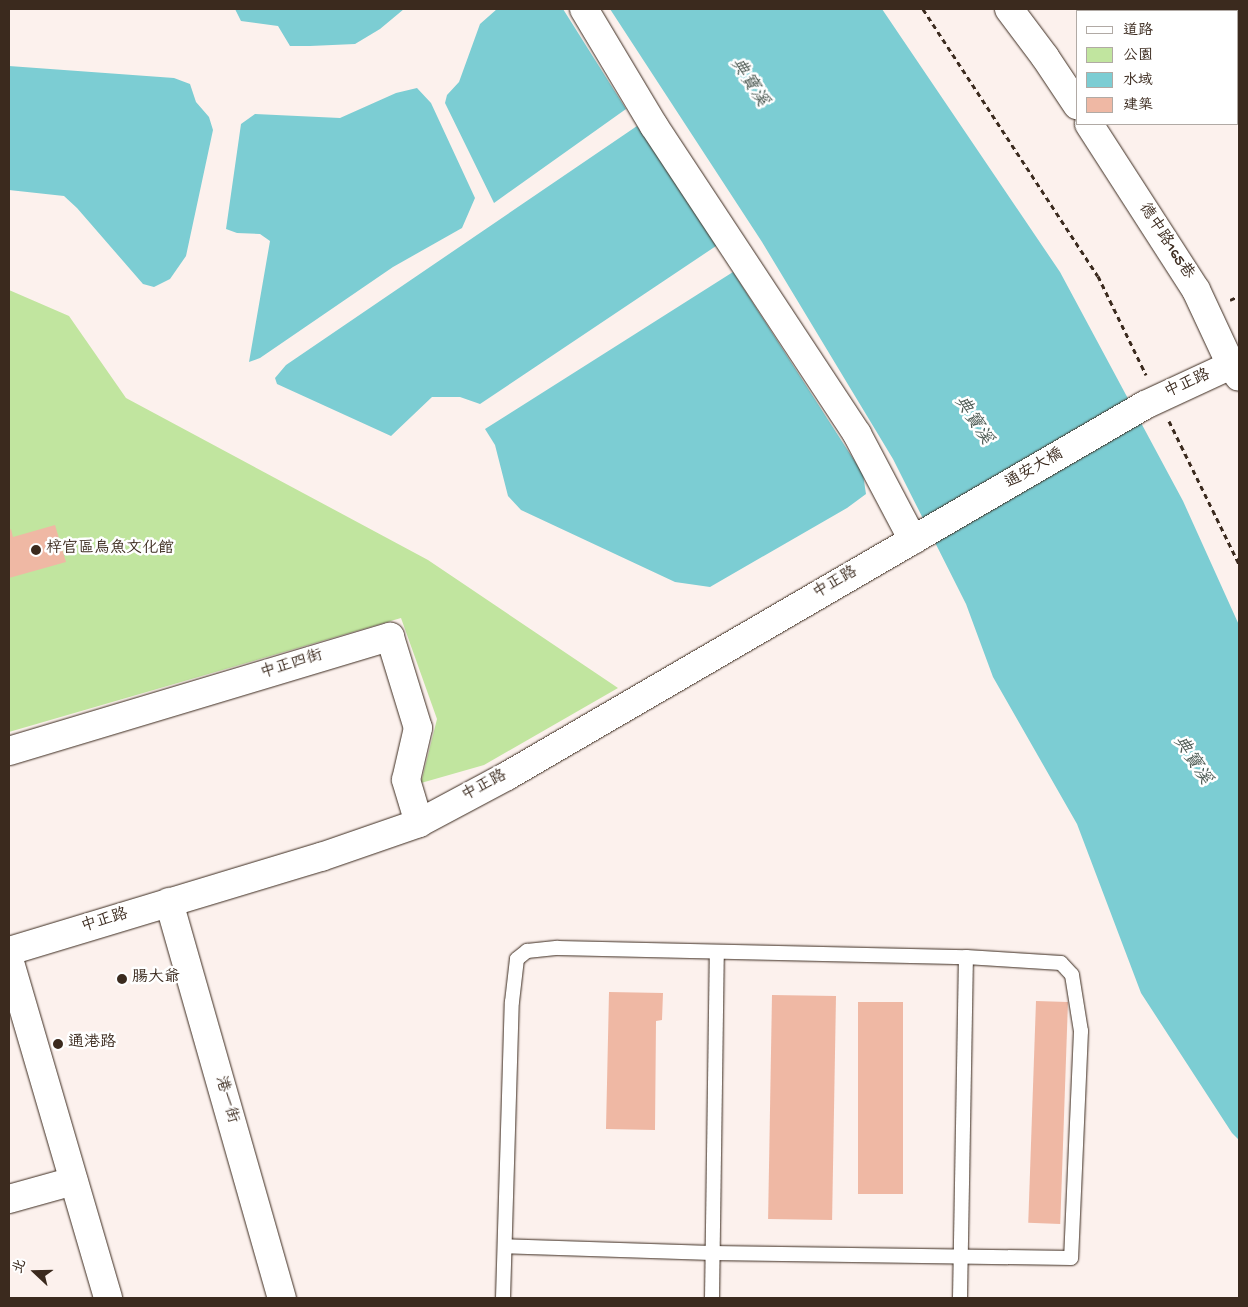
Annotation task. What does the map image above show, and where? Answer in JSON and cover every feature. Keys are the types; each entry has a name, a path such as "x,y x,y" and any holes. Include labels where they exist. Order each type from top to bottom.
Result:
{"street":[{"path":"584,9 654,126 858,434 918,537"},
{"path":"1008,9 1045,57 1076,104"},
{"name":"德中路165巷","path":"1090,125 1196,290 1235,371"},
{"name":"中正路","path":"1152,402 1235,371"},
{"name":"通安大橋","path":"918,537 1152,402"},
{"name":"中正路","path":"9,952 321,857 419,822 507,776 918,537"},
{"name":"中正四街","path":"9,751 390,636 418,728 406,780 419,822"},
{"name":"港一街","path":"169,902 282,1298"},
{"path":"9,959 108,1298"},
{"path":"9,1199 74,1181"}],"lane":[{"path":"503,1298 512,1002 517,959 527,951 558,948 966,957 1061,963 1072,975 1080,1031 1071,1258 712,1253 505,1246"},
{"path":"712,1298 717,952"},
{"path":"960,1298 966,957"}],"path":[{"path":"923,9 1098,276 1152,402 1239,564"}],"green space":[{"path":"9,290 69,316 126,398 428,560 618,688 484,765 421,783 437,719 401,618 9,732"}],"water":[{"path":"235,9 404,9 380,29 355,44 290,46 278,26 241,21"},
{"path":"497,9 563,9 626,109 494,203 445,103 447,95 459,82 480,24"},
{"name":"典寶溪","path":"610,9 882,9 1060,272 1183,501 1239,625 1239,1140 1232,1133 1141,993 1077,824 993,677 966,604 893,459 762,242"},
{"path":"9,66 174,78 190,84 196,102 209,117 213,130 186,256 170,279 154,287 143,284 77,208 64,196 9,190"},
{"path":"417,88 431,103 475,198 462,228 393,267 260,358 249,362 270,241 260,234 237,233 226,229 241,124 255,114 340,118 396,93"},
{"path":"637,126 719,244 480,404 460,397 432,397 391,436 277,384 275,378 286,365"},
{"path":"733,272 863,474 866,494 847,508 710,587 675,582 521,510 508,496 495,445 485,429"}],"building":[{"name":"梓官區烏魚文化館","path":"55,525 66,562 9,578 9,530 11,529 13,537"},
{"path":"609,992 663,993 662,1020 656,1021 655,1130 606,1129"},
{"path":"772,995 836,996 832,1220 768,1219"},
{"path":"1036,1001 1068,1002 1060,1224 1028,1223"},
{"path":"858,1002 903,1002 903,1194 858,1194"}],"place":[{"name":"梓官區烏魚文化館","path":"36,550"},
{"name":"腸大爺","path":"122,979"},
{"name":"通港路","path":"58,1044"}]}
